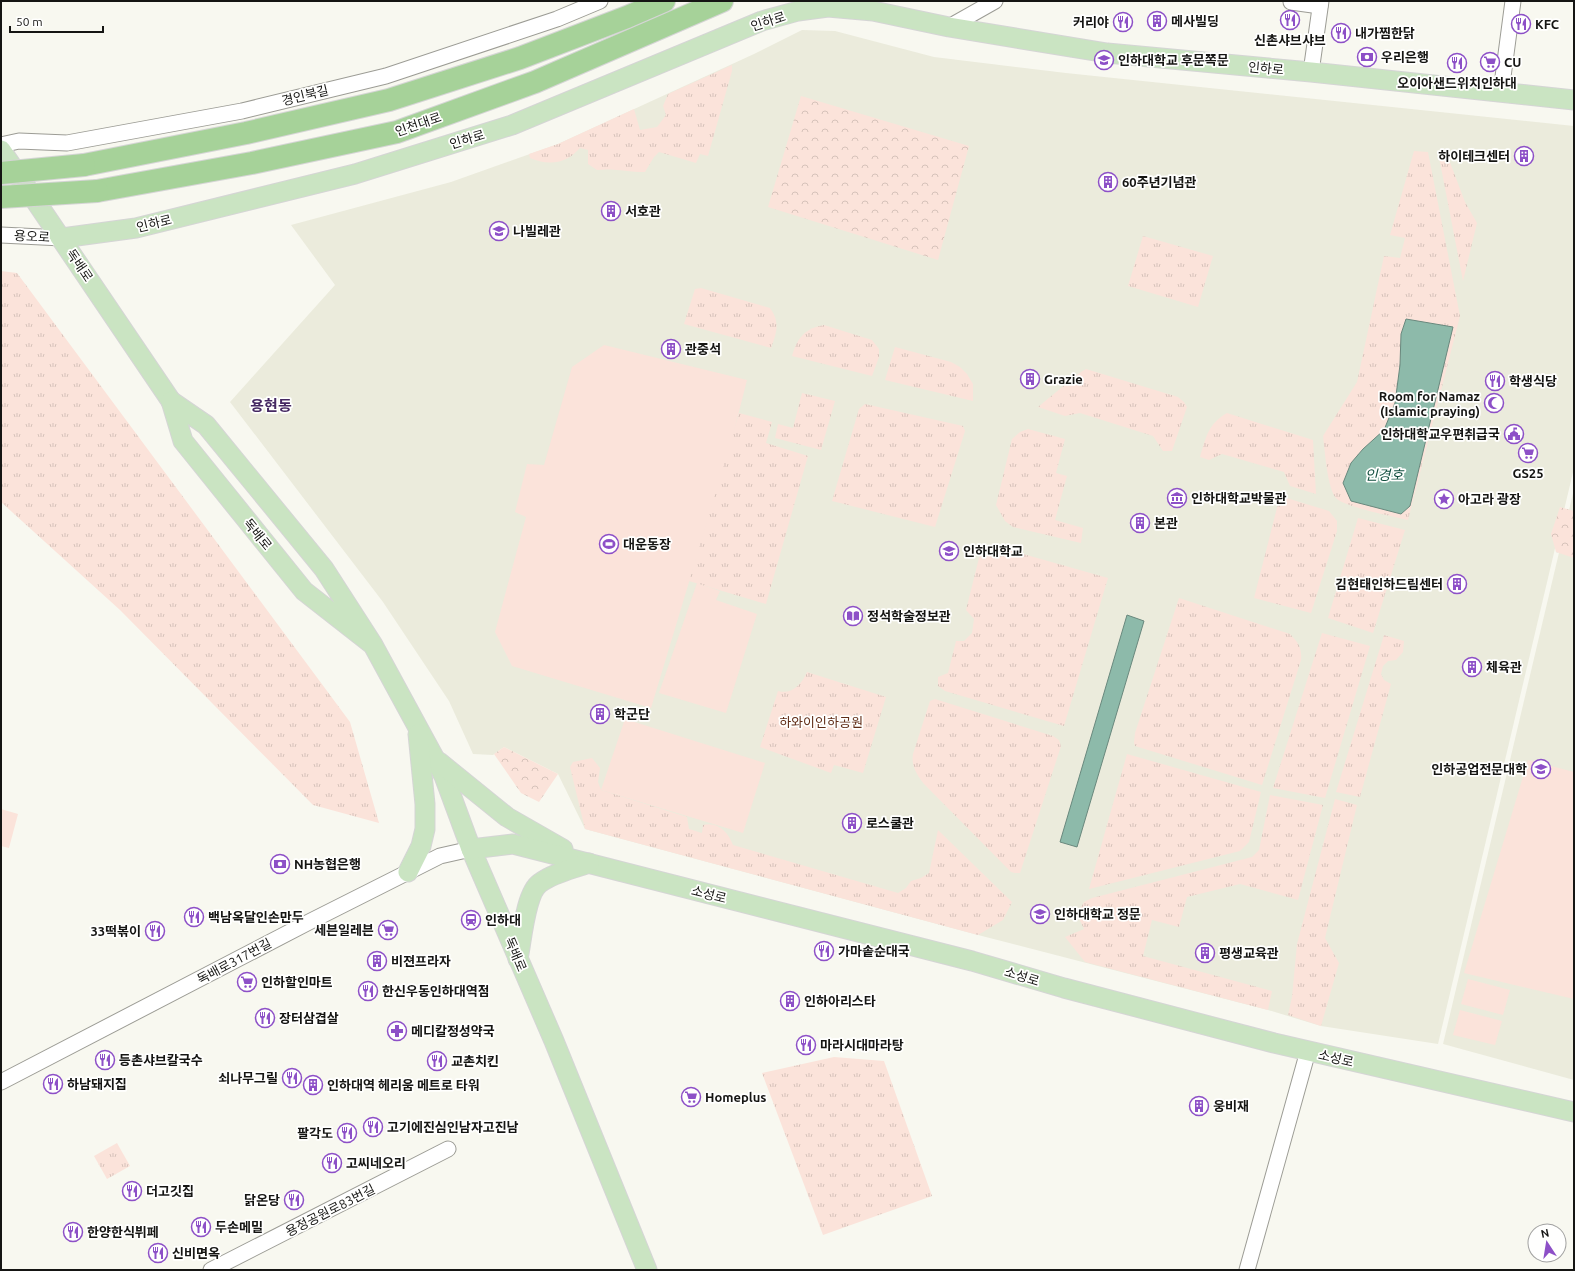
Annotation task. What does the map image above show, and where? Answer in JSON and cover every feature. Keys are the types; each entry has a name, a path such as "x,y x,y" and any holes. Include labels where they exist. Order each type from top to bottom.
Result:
{"highway":[{"path":"1,173 84,165 246,133 389,100 520,58 627,17 664,1"},
{"name":"인천대로","path":"1,197 97,191 252,163 397,132 535,82 722,1"}],"main road":[{"name":"인하로","path":"62,238 136,228 355,174 512,125 762,21 831,4 949,27 1107,53 1311,72 1574,100"},
{"name":"독배로","path":"1,150 171,401 184,441 304,591 373,645"},
{"name":"독배로","path":"171,401 206,425 324,569 373,645 418,727 444,776 471,849 554,1041 647,1270"},
{"path":"408,872 420,846 425,829 425,804 418,727"},
{"path":"435,759 512,821 588,863"},
{"name":"소성로","path":"471,849 513,844 972,961 1064,988 1308,1051 1574,1112"},
{"path":"518,959 528,902 533,889 540,882 556,874 588,863"}],"street":[{"name":"경인북길","path":"1,145 19,141 67,143 242,111 386,76 557,19 600,1"},
{"path":"949,27 995,1"},
{"path":"1501,92 1513,1"},
{"path":"1291,2 1320,4 1311,72"},
{"name":"용오로","path":"1,235 62,238"},
{"name":"독배로317번길","path":"1,1082 309,922 440,856 471,849"},
{"path":"1247,1270 1308,1051"},
{"name":"용정공원로83번길","path":"211,1270 448,1149"}],"shaded area":[{"name":"인하대학교","path":"802,30 835,31 934,57 1066,73 1574,126 1574,468 1438,1044 1321,1026 1268,1010 978,935 585,829 558,774 504,747 493,755 473,754 449,701 383,602 230,402 335,285 291,225 451,182 558,144 754,54"},
{"name":"인하공업전문대학","path":"1574,489 1574,1080 1443,1044"}],"green space":[{"path":"732,65 732,71 708,156 700,154 696,163 659,152 654,157 645,172 609,169 597,170 588,164 588,150 580,148 570,157 559,162 544,162 530,158 529,154 558,144 634,109 640,130 657,127 666,115 663,106 668,94"},
{"path":"801,96 969,146 938,260 768,207"},
{"path":"1414,151 1428,152 1460,316 1408,520 1347,504 1335,497 1328,476 1323,436 1357,382 1384,256 1400,258 1405,238 1390,235"},
{"path":"1438,152 1448,157 1465,202 1477,223 1463,281"},
{"path":"1143,236 1213,256 1198,307 1128,286"},
{"path":"1,271 17,273 350,722 379,823 313,805 120,610 1,502"},
{"path":"701,288 770,308 776,323 775,337 771,348 684,324 695,289"},
{"path":"824,325 872,340 879,349 879,357 872,376 792,356 799,339 807,331 817,326"},
{"name":"대운동장","path":"604,345 747,380 731,443 651,708 512,666 495,632 526,517 515,512 527,464 544,465 572,367"},
{"path":"895,347 951,362 960,367 967,374 973,384 973,401 885,380"},
{"path":"1086,369 1178,397 1184,402 1187,407 1172,451 1163,451 1153,436 1080,413 1065,416 1038,407"},
{"path":"802,393 835,401 821,450 775,438 778,424 793,428"},
{"path":"865,404 963,426 965,431 935,527 832,501 859,409"},
{"path":"739,413 772,422 766,443 808,456 766,604 689,581"},
{"path":"1227,413 1313,440 1316,494 1290,486 1284,472 1222,454 1209,460 1200,457 1206,437 1212,426"},
{"path":"1028,429 1065,439 1056,473 1067,476 1055,520 1083,528 1081,543 1013,527 1005,521 996,505 1012,439 1020,432"},
{"path":"1280,496 1329,511 1337,521 1337,531 1311,613 1254,598"},
{"path":"1560,507 1574,511 1574,558 1556,552 1551,534"},
{"path":"1358,518 1405,530 1373,633 1328,618"},
{"path":"998,547 1108,578 1064,726 945,691 938,686 938,677 948,673 956,641 964,641 972,633 974,619 966,610 979,558 986,550"},
{"path":"697,583 720,591 716,600 757,614 726,713 659,693"},
{"path":"1179,598 1290,634 1299,646 1301,660 1262,785 1135,746 1135,733"},
{"path":"1322,633 1370,646 1325,798 1273,788"},
{"path":"1384,635 1404,641 1403,652 1396,660 1388,661 1383,666 1381,674 1384,680 1391,684 1360,797 1336,792"},
{"name":"하와이인하공원","path":"807,672 886,697 863,773 834,765 831,773 760,747 778,691 783,692 796,688"},
{"path":"935,699 1053,736 1059,740 1061,746 1020,873 1011,872 924,784 915,770 913,754 930,701"},
{"path":"625,719 765,763 743,833 601,790"},
{"path":"504,747 558,774 539,802 521,793 494,754"},
{"path":"1127,754 1261,792 1249,842 1240,851 1089,889"},
{"path":"592,758 600,768 598,782 601,790 687,817 689,829 702,833 703,825 708,824 718,826 725,832 733,845 898,893 906,888 911,881 921,878 929,873 938,830 1012,902 1003,920 978,935 585,829 570,767 573,762"},
{"path":"1528,760 1574,772 1574,999 1464,973"},
{"path":"1270,795 1323,805 1298,900 1240,884 1187,897 1179,927 1152,920 1143,956 1272,991 1268,1010 1085,962 1065,937 1084,929 1077,914 1084,902 1092,898 1252,857 1259,850"},
{"path":"1335,799 1357,805 1325,938 1339,963 1321,1026 1288,1015 1292,997 1297,944"},
{"path":"1,809 18,814 9,848 1,846"},
{"path":"1468,979 1510,990 1503,1015 1461,1004"},
{"path":"1460,1010 1502,1021 1495,1045 1453,1035"},
{"path":"834,1057 884,1061 932,1196 823,1235 762,1073"},
{"path":"117,1143 130,1166 107,1179 94,1156"}],"water":[{"name":"인경호","path":"1406,319 1453,327 1410,506 1401,514 1351,501 1343,483 1351,463 1363,449 1384,430 1395,403 1400,365 1401,334"},
{"path":"1127,615 1144,621 1077,847 1060,842"}],"place":[{"name":"신촌샤브샤브","path":"1290,20"},
{"name":"메사빌딩","path":"1157,21"},
{"name":"커리야","path":"1123,22"},
{"name":"KFC","path":"1521,24"},
{"name":"내가찜한닭","path":"1341,33"},
{"name":"우리은행","path":"1367,57"},
{"name":"인하대학교 후문쪽문","path":"1104,60"},
{"name":"CU","path":"1490,62"},
{"name":"오이아샌드위치인하대","path":"1457,63"},
{"name":"하이테크센터","path":"1524,156"},
{"name":"60주년기념관","path":"1108,182"},
{"name":"서호관","path":"611,211"},
{"name":"나빌레관","path":"499,231"},
{"name":"관중석","path":"671,349"},
{"name":"Grazie","path":"1030,379"},
{"name":"학생식당","path":"1495,381"},
{"name":"Room for Namaz (Islamic praying)","path":"1494,403"},
{"name":"인하대학교우편취급국","path":"1514,434"},
{"name":"GS25","path":"1528,453"},
{"name":"인하대학교박물관","path":"1177,498"},
{"name":"아고라 광장","path":"1444,499"},
{"name":"본관","path":"1140,523"},
{"name":"대운동장","path":"609,544"},
{"name":"인하대학교","path":"949,551"},
{"name":"김현태인하드림센터","path":"1457,584"},
{"name":"정석학술정보관","path":"853,616"},
{"name":"체육관","path":"1472,667"},
{"name":"학군단","path":"600,714"},
{"name":"인하공업전문대학","path":"1541,769"},
{"name":"로스쿨관","path":"852,823"},
{"name":"NH농협은행","path":"280,864"},
{"name":"인하대학교 정문","path":"1040,914"},
{"name":"백남옥달인손만두","path":"194,917"},
{"name":"인하대","path":"471,920"},
{"name":"세븐일레븐","path":"388,930"},
{"name":"33떡볶이","path":"155,931"},
{"name":"가마솥순대국","path":"824,951"},
{"name":"평생교육관","path":"1205,953"},
{"name":"비젼프라자","path":"377,961"},
{"name":"인하할인마트","path":"247,982"},
{"name":"한신우동인하대역점","path":"368,991"},
{"name":"인하아리스타","path":"790,1001"},
{"name":"장터삼겹살","path":"265,1018"},
{"name":"메디칼정성약국","path":"397,1031"},
{"name":"마라시대마라탕","path":"806,1045"},
{"name":"등촌샤브칼국수","path":"105,1060"},
{"name":"교촌치킨","path":"437,1061"},
{"name":"쇠나무그릴","path":"292,1078"},
{"name":"하남돼지집","path":"53,1084"},
{"name":"인하대역 헤리움 메트로 타워","path":"313,1085"},
{"name":"Homeplus","path":"691,1097"},
{"name":"웅비재","path":"1199,1106"},
{"name":"고기에진심인남자고진남","path":"373,1127"},
{"name":"팔각도","path":"347,1133"},
{"name":"고씨네오리","path":"332,1163"},
{"name":"더고깃집","path":"132,1191"},
{"name":"닭온당","path":"294,1200"},
{"name":"두손메밀","path":"201,1227"},
{"name":"한양한식뷔페","path":"73,1232"},
{"name":"신비면옥","path":"158,1253"}],"district":[{"name":"용현동","path":"271,405"}]}
